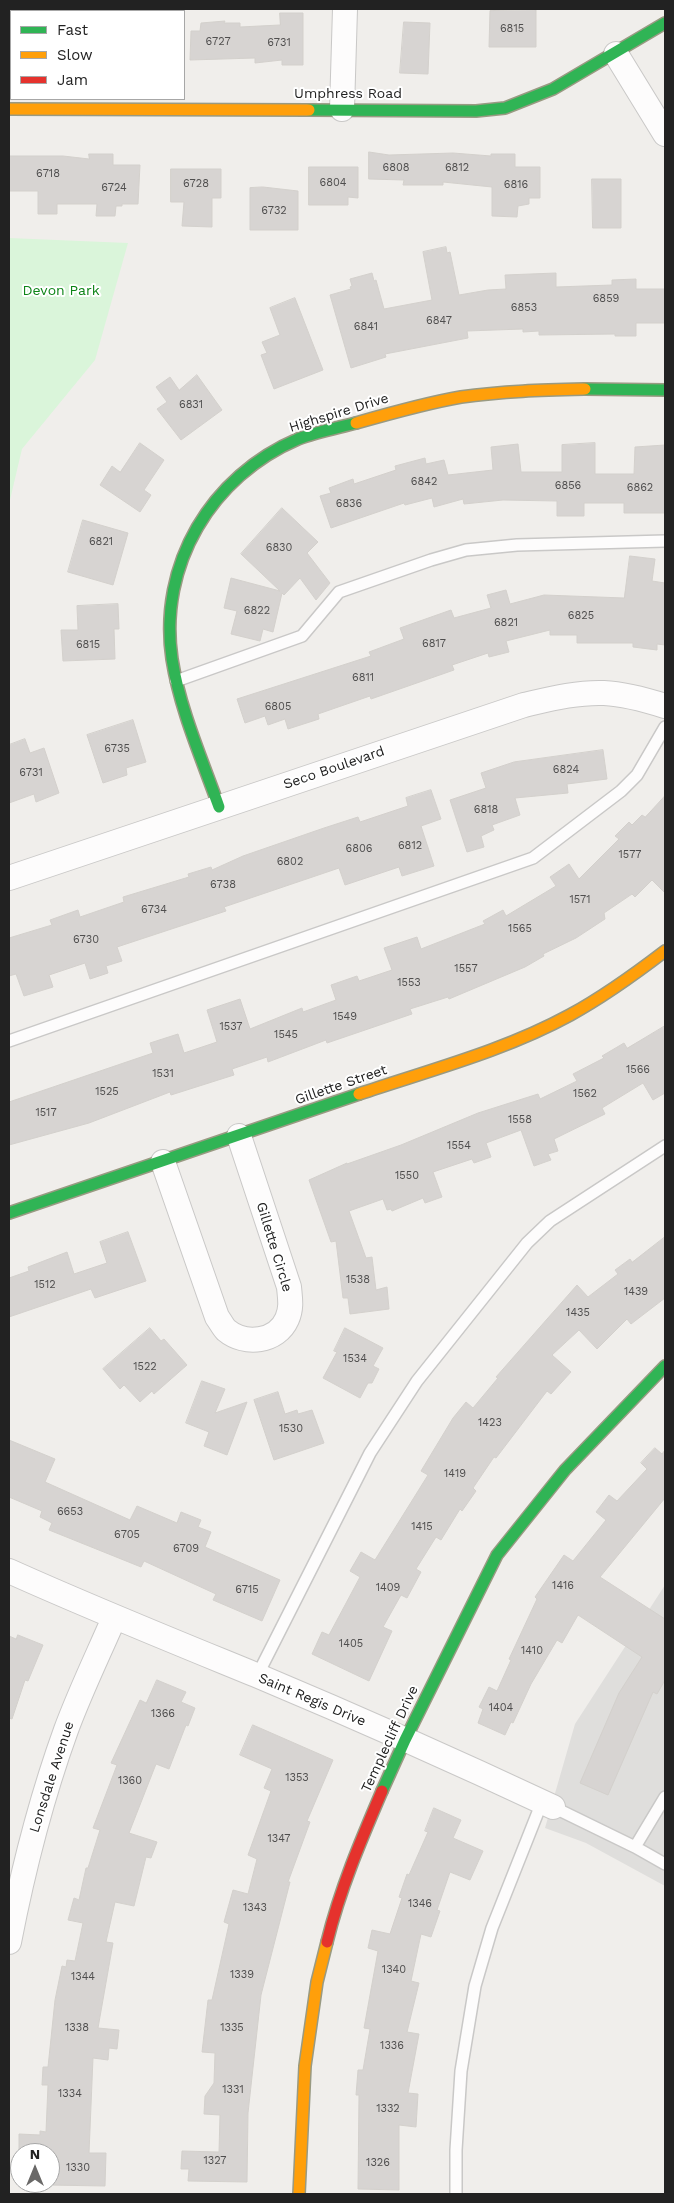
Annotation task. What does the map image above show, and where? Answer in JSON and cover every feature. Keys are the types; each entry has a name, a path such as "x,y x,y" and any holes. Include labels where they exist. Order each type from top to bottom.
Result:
{"street":[{"path":"342,109 345,9"},
{"name":"Umphress Road","path":"9,108 476,110 505,108 553,89 616,54 665,23"},
{"path":"616,54 665,134"},
{"name":"Highspire Drive","path":"219,807 176,681 170,638 171,591 179,562 194,528 215,497 238,475 268,454 297,440 415,406 476,395 536,390 665,390"},
{"name":"Seco Boulevard","path":"9,878 524,705 564,696 605,693 642,699 665,706"},
{"name":"Gillette Street","path":"9,1213 508,1044 570,1015 632,976 665,951"},
{"name":"Gillette Circle","path":"163,1162 217,1317 226,1330 239,1338 252,1340 267,1338 278,1331 287,1320 291,1305 289,1287 238,1136"},
{"name":"Templecliff Drive","path":"299,2194 305,2066 317,1982 334,1913 358,1846 405,1740 497,1555 565,1470 665,1366"},
{"name":"Saint Regis Drive","path":"9,1571 114,1618 257,1676 548,1804"},
{"name":"Lonsdale Avenue","path":"9,1942 20,1887 42,1803 67,1729 114,1618"}],"lane":[{"path":"176,681 302,636 339,592 431,560 466,550 517,545 665,541"},
{"path":"9,1041 533,858 621,791 637,775 665,727"},
{"path":"257,1676 370,1453 417,1381 527,1243 550,1221 665,1146"},
{"path":"635,1847 665,1797"},
{"path":"456,2194 456,2150 461,2071 475,1986 492,1928 548,1804"},
{"name":"Saint Regis Drive","path":"548,1804 665,1864"}],"shaded area":[{"path":"665,1585 665,1886 586,1843 545,1828 575,1724"}],"green space":[{"name":"Devon Park","path":"9,238 128,243 95,360 22,449 9,504"}],"building":[{"path":"536,10 536,47 489,47 490,11"},
{"path":"280,13 303,13 303,65 282,65 282,60 255,63 255,58 190,60 191,31 200,31 201,23 225,21 224,23 240,23 240,27 280,25"},
{"path":"404,22 430,23 428,74 400,73"},
{"path":"369,152 389,155 453,153 491,156 491,154 515,154 515,167 540,167 540,198 529,198 529,204 518,206 517,217 492,216 492,187 443,182 443,185 403,185 404,180 369,179"},
{"path":"89,154 113,154 113,165 140,165 138,204 116,206 115,216 96,216 97,204 57,204 57,214 38,214 38,191 9,191 9,156 63,156 89,159"},
{"path":"309,167 358,167 358,198 348,197 348,205 309,205"},
{"path":"171,169 221,169 221,198 212,198 212,227 182,226 184,202 171,202"},
{"path":"592,179 621,179 621,228 593,228"},
{"path":"263,187 298,191 298,230 250,230 250,188"},
{"path":"446,247 447,253 450,252 459,295 506,289 505,275 556,273 556,287 612,285 612,280 636,279 636,289 665,289 665,323 636,323 636,336 615,336 615,334 539,335 539,331 523,332 523,329 467,331 468,338 385,354 386,357 351,368 330,295 351,289 350,279 372,273 374,281 376,280 384,309 432,300 423,252"},
{"path":"295,298 323,370 274,389 261,355 267,353 262,342 280,335 270,308"},
{"path":"197,375 222,410 181,440 157,409 167,402 156,387 170,377 179,390"},
{"path":"140,443 164,460 144,490 151,495 140,512 100,485 112,466 120,472"},
{"path":"595,443 595,474 634,474 635,447 665,445 665,513 624,513 624,503 584,503 584,516 557,516 557,501 503,500 464,504 463,499 434,507 432,498 405,505 404,503 331,528 320,496 331,493 329,488 353,479 354,484 396,470 395,466 425,458 426,464 444,460 448,475 493,470 491,447 518,444 521,472 562,472 562,445"},
{"path":"282,508 318,542 307,553 330,583 316,600 300,578 284,595 282,593 273,632 263,629 260,641 231,634 237,611 224,608 231,578 280,591 241,554"},
{"path":"83,520 128,533 113,585 68,572"},
{"path":"630,556 655,559 652,581 665,583 665,645 657,644 657,650 633,647 633,643 577,643 577,635 550,635 550,630 506,641 509,652 489,657 488,653 452,665 454,670 371,699 370,696 318,714 319,719 288,729 285,719 268,725 265,716 245,723 237,699 371,656 369,652 404,639 400,628 451,610 454,618 491,608 487,595 506,590 510,604 544,595 624,598"},
{"path":"118,604 119,629 114,629 115,659 63,661 61,630 78,630 77,606"},
{"path":"133,720 146,762 126,768 127,775 103,783 87,735"},
{"path":"25,739 30,753 44,748 59,793 36,802 34,794 9,803 9,745"},
{"path":"603,750 607,779 567,784 568,793 515,798 520,815 492,825 494,830 481,836 484,847 467,852 450,800 486,788 481,773 514,762"},
{"path":"431,790 441,819 421,826 434,866 402,876 399,867 345,885 339,868 224,907 226,911 117,947 122,961 106,966 108,973 90,979 85,963 49,975 53,987 24,996 16,974 9,976 9,938 52,925 50,920 78,910 80,917 124,902 123,897 189,877 188,874 211,867 212,870 243,856 324,828 358,817 360,822 408,806 406,798"},
{"path":"665,796 665,893 652,880 635,897 632,894 604,913 605,919 576,938 543,954 544,956 525,967 449,999 448,997 410,1009 412,1014 327,1043 326,1040 268,1062 267,1057 232,1069 234,1075 171,1095 170,1092 89,1123 9,1145 9,1102 153,1053 150,1043 178,1034 184,1053 217,1042 207,1010 240,999 250,1029 302,1008 303,1012 336,1000 331,985 357,976 359,981 392,970 384,948 417,937 421,949 485,924 483,921 503,910 506,916 556,886 550,877 569,864 579,879 619,839 615,836 629,822 632,825 642,815 645,817"},
{"path":"665,1026 665,1093 653,1100 643,1083 602,1108 605,1114 554,1139 558,1151 548,1154 551,1160 534,1166 521,1130 486,1143 491,1157 474,1163 472,1159 433,1172 442,1197 425,1203 423,1198 392,1211 391,1209 387,1210 383,1199 349,1211 366,1258 372,1257 376,1290 387,1287 389,1309 350,1314 348,1298 343,1298 336,1241 331,1242 309,1180 347,1163 401,1145 478,1113 538,1094 540,1099 577,1081 573,1074 604,1058 602,1056 624,1043 627,1048"},
{"path":"128,1232 146,1281 95,1298 91,1289 9,1317 9,1278 29,1271 28,1267 67,1252 74,1274 107,1263 100,1242"},
{"path":"665,1237 665,1298 631,1324 627,1319 597,1349 579,1330 552,1355 571,1372 551,1394 547,1391 496,1458 494,1457 473,1488 476,1491 462,1511 460,1509 441,1540 436,1537 416,1569 421,1572 407,1598 401,1595 383,1627 392,1631 369,1681 312,1654 322,1632 329,1635 360,1577 350,1571 361,1552 375,1560 428,1475 421,1471 453,1418 466,1402 473,1408 498,1378 496,1377 577,1285 588,1297 618,1274 615,1270 630,1259 632,1262"},
{"path":"150,1328 161,1341 164,1339 187,1365 154,1394 152,1391 140,1402 124,1385 120,1389 103,1369"},
{"path":"345,1328 383,1348 373,1366 379,1369 372,1383 368,1383 360,1398 323,1378 337,1352 334,1351"},
{"path":"202,1381 225,1389 215,1413 247,1402 227,1455 204,1446 209,1432 186,1423"},
{"path":"278,1392 285,1414 297,1410 298,1414 312,1410 324,1443 274,1460 254,1400"},
{"path":"9,1440 55,1459 45,1482 130,1520 137,1506 177,1523 181,1512 201,1520 198,1527 211,1532 205,1547 280,1580 262,1621 213,1600 216,1594 144,1561 141,1567 49,1530 52,1523 40,1517 42,1511 9,1497"},
{"path":"655,1448 662,1454 665,1450 665,1498 600,1577 665,1619 665,1680 657,1694 653,1692 608,1795 580,1783 619,1693 642,1657 578,1615 562,1643 557,1640 531,1684 513,1723 511,1722 505,1735 478,1723 483,1709 479,1707 489,1687 497,1691 511,1660 509,1659 537,1599 535,1597 564,1555 573,1561 606,1520 596,1512 609,1495 617,1501 647,1469 641,1463"},
{"path":"18,1635 43,1645 28,1681 25,1680 12,1719 9,1718 9,1636 16,1639"},
{"path":"157,1680 186,1692 181,1702 195,1708 188,1726 186,1725 169,1769 156,1764 129,1833 157,1842 151,1858 146,1857 134,1906 115,1902 106,1942 113,1943 98,2028 119,2030 117,2049 109,2048 108,2060 93,2058 89,2153 106,2153 105,2186 60,2185 60,2143 19,2143 19,2134 40,2135 40,2131 46,2132 48,2085 42,2085 43,2067 48,2067 55,2000 62,1966 66,1967 67,1960 75,1961 83,1923 68,1920 74,1898 79,1900 86,1868 88,1868 100,1830 93,1828 117,1765 111,1763 140,1700 146,1703"},
{"path":"253,1725 333,1760 307,1821 310,1822 288,1882 290,1882 261,1995 248,2113 247,2182 188,2181 189,2169 181,2169 182,2151 219,2152 220,2115 204,2114 205,2096 214,2083 215,2053 202,2052 208,2000 212,2000 229,1924 224,1922 233,1890 248,1894 257,1859 248,1855 271,1791 264,1788 272,1769 240,1755"},
{"path":"434,1808 461,1820 453,1838 483,1851 470,1880 450,1872 437,1910 440,1911 431,1937 421,1934 411,1981 419,1983 407,2032 419,2034 408,2093 418,2094 416,2127 399,2125 399,2190 358,2189 359,2095 356,2095 358,2070 363,2070 370,2029 364,2028 378,1951 368,1948 372,1930 390,1934 402,1898 399,1897 407,1874 409,1875 428,1832 425,1831"}],"traffic: fast":[{"path":"309,110 476,111 505,108 553,89 665,23"},
{"path":"585,389 665,390"},
{"path":"219,807 186,716 172,659 170,624 174,590 183,558 197,528 216,500 240,476 267,455 298,439 356,423"},
{"path":"9,1213 359,1094"},
{"path":"382,1791 405,1740 497,1555 565,1470 665,1366"}],"traffic: slow":[{"path":"9,109 309,110"},
{"path":"356,423 422,405 461,397 507,392 585,389"},
{"path":"359,1094 466,1059 545,1028 595,1001 665,951"},
{"path":"299,2194 305,2066 317,1982 327,1942"}],"traffic: jam":[{"path":"327,1942 345,1884 382,1791"}]}
